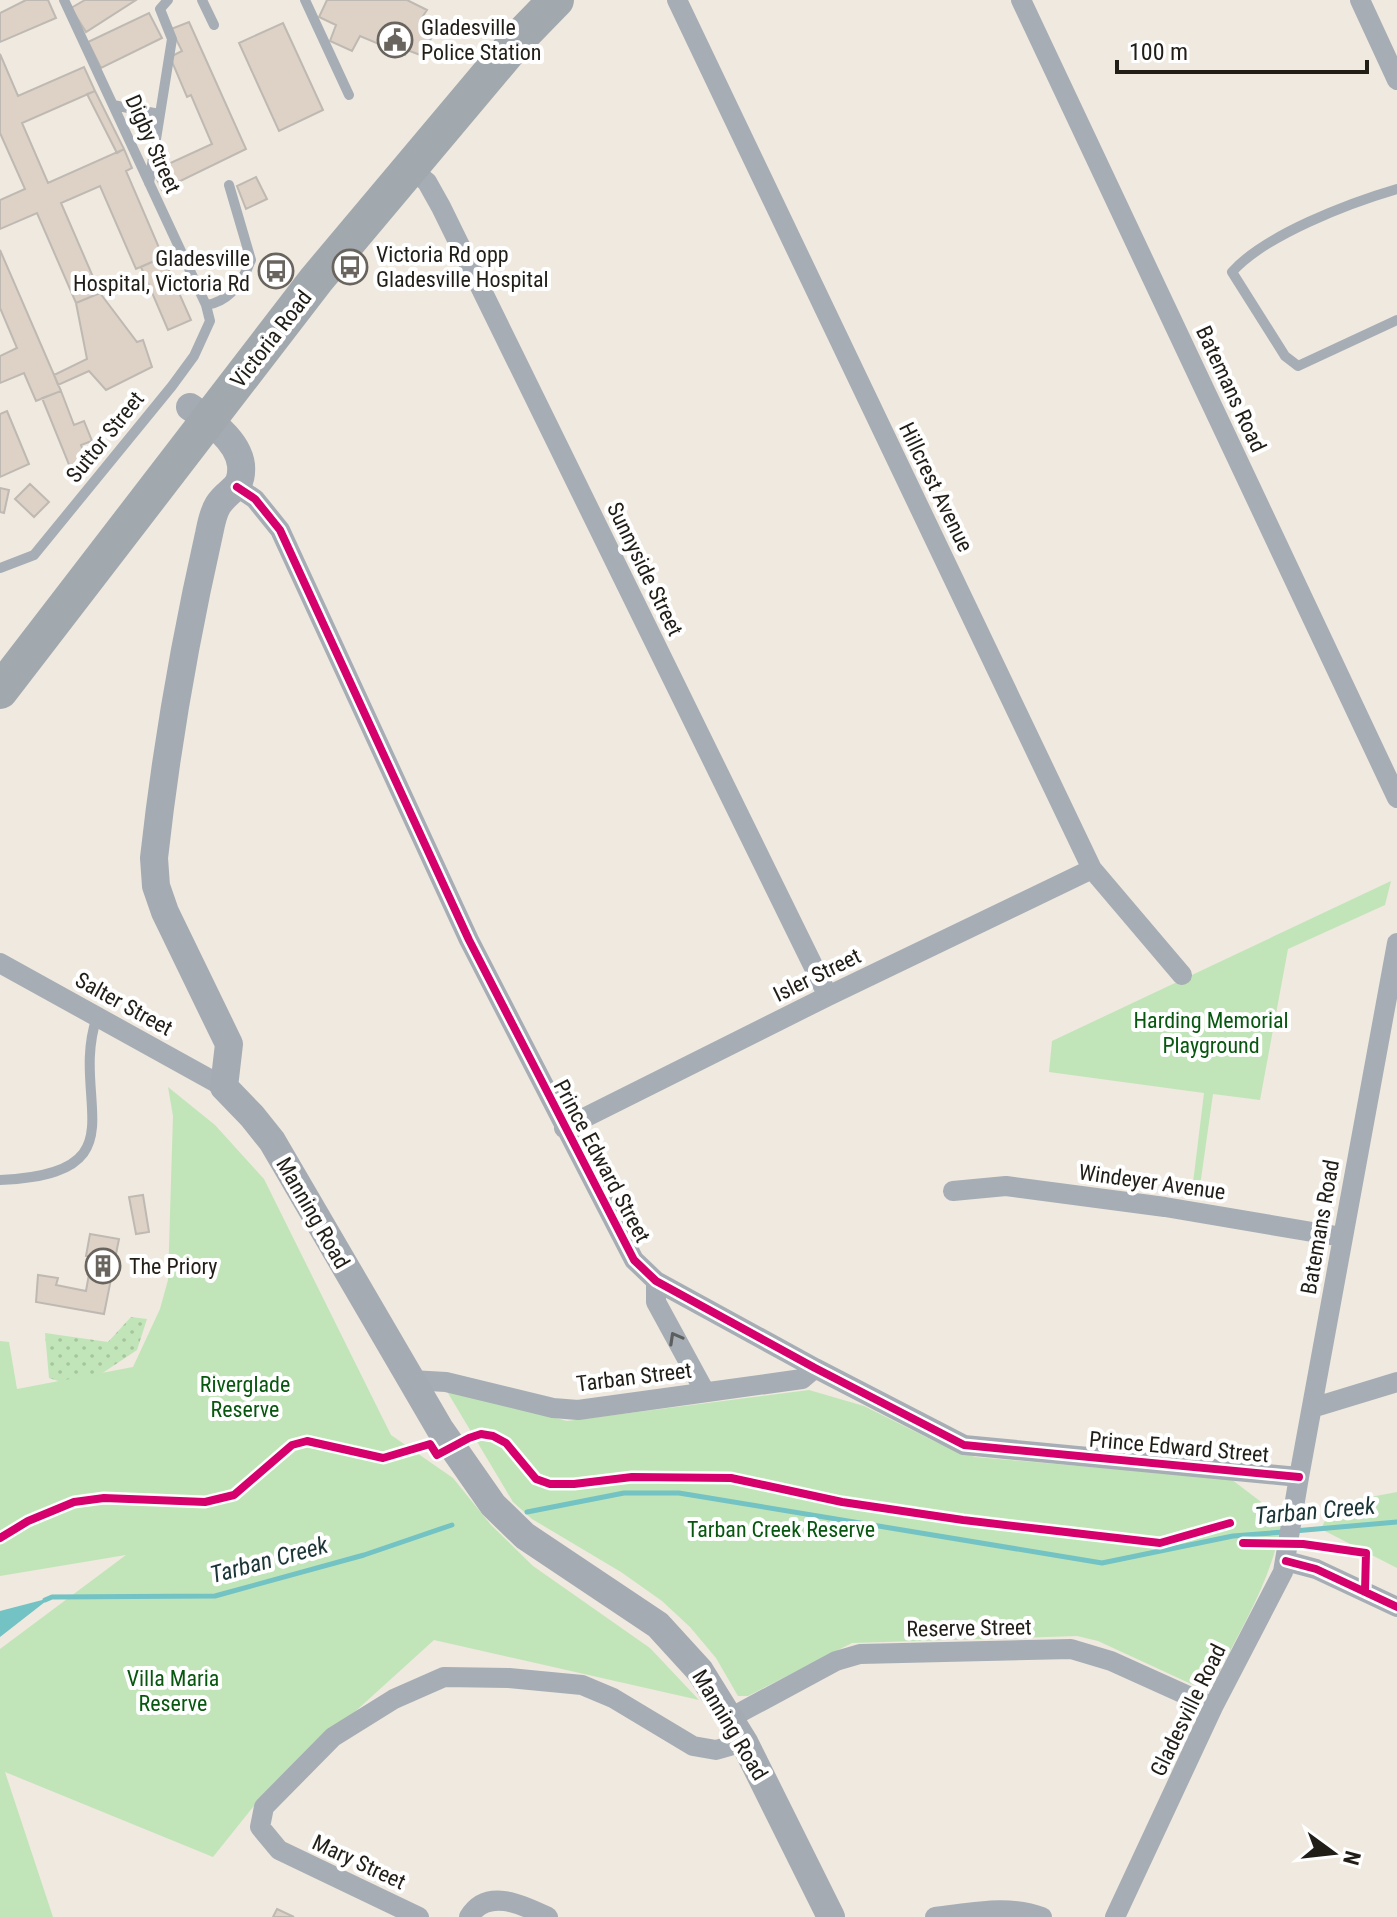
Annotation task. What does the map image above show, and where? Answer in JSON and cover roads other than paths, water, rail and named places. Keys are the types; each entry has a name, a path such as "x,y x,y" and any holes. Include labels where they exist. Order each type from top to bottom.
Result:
{"highway":[{"name":"Victoria Road","path":"0,691 199,413 261,317 445,98 520,0"},
{"name":"Victoria Road","path":"0,655 199,413 411,169 521,36 556,0"}],"street":[{"name":"Hillcrest Avenue","path":"677,0 1092,869 1182,975"},
{"name":"Batemans Road","path":"1021,0 1397,798"},
{"path":"1360,0 1397,80"},
{"name":"Sunnyside Street","path":"411,169 427,182 441,207 828,996"},
{"path":"199,413 235,448 241,462 241,476 237,487 220,502 209,532 190,627 154,858 156,886 165,912 229,1044 224,1087"},
{"name":"Prince Edward Street","path":"237,487 255,499 280,530 469,940 634,1260 656,1281 964,1445 1299,1477"},
{"name":"Isler Street","path":"564,1128 1092,869"},
{"name":"Batemans Road","path":"1292,1521 1397,943"},
{"name":"Salter Street","path":"0,963 224,1087"},
{"name":"Manning Road","path":"224,1087 272,1141 446,1438 493,1505 525,1536 658,1625 700,1671 737,1730 831,1917"},
{"name":"Windeyer Avenue","path":"953,1191 1006,1186 1165,1207 1342,1237"},
{"path":"656,1281 656,1302 705,1392"},
{"name":"Tarban Street","path":"411,1380 446,1382 564,1410 802,1379 815,1368"},
{"path":"1312,1408 1397,1382"},
{"name":"Gladesville Road","path":"1115,1917 1213,1707 1262,1614 1287,1556 1292,1521"},
{"path":"1287,1556 1397,1607"},
{"name":"Reserve Street","path":"279,1850 260,1827 264,1807 275,1793 333,1737 394,1699 444,1677 509,1678 582,1685 613,1698 693,1746 716,1750 737,1730 836,1661 860,1654 1071,1649 1088,1653 1213,1707"},
{"name":"Mary Street","path":"279,1850 419,1917"},
{"path":"469,1917 484,1901 492,1900 513,1902 548,1917"},
{"path":"935,1917 994,1910 1020,1910 1042,1917"}],"lane":[{"name":"Digby Street","path":"64,0 206,305"},
{"path":"149,185 172,39 160,9 168,0"},
{"path":"202,0 214,25"},
{"path":"305,0 349,95"},
{"path":"113,105 159,114"},
{"path":"206,305 228,297 251,260 229,185"},
{"path":"1397,189 1371,197 1270,241 1232,272 1285,356 1298,366 1397,320"},
{"name":"Suttor Street","path":"0,568 34,555 172,386 194,356 210,321 206,305"},
{"path":"0,1180 34,1179 53,1173 75,1162 89,1146 94,1130 91,1036 97,1017"}],"water":[{"path":"50,1598 0,1637 0,1611"}],"waterway":[{"name":"Tarban Creek","path":"527,1512 624,1493 679,1493 1102,1563 1233,1536 1284,1532"},
{"name":"Tarban Creek","path":"1294,1531 1397,1522"},
{"name":"Tarban Creek","path":"45,1600 52,1597 215,1596 364,1555 452,1525"}],"place":[{"name":"Gladesville Police Station","path":"395,40"},
{"name":"Victoria Rd opp Gladesville Hospital","path":"350,267"},
{"name":"Gladesville Hospital, Victoria Rd","path":"276,271"},
{"name":"The Priory","path":"103,1266"}],"park label":[{"name":"Harding Memorial Playground","path":"1211,1032"},
{"name":"Riverglade Reserve","path":"245,1396"},
{"name":"Tarban Creek Reserve","path":"781,1529"},
{"name":"Villa Maria Reserve","path":"173,1690"}]}
